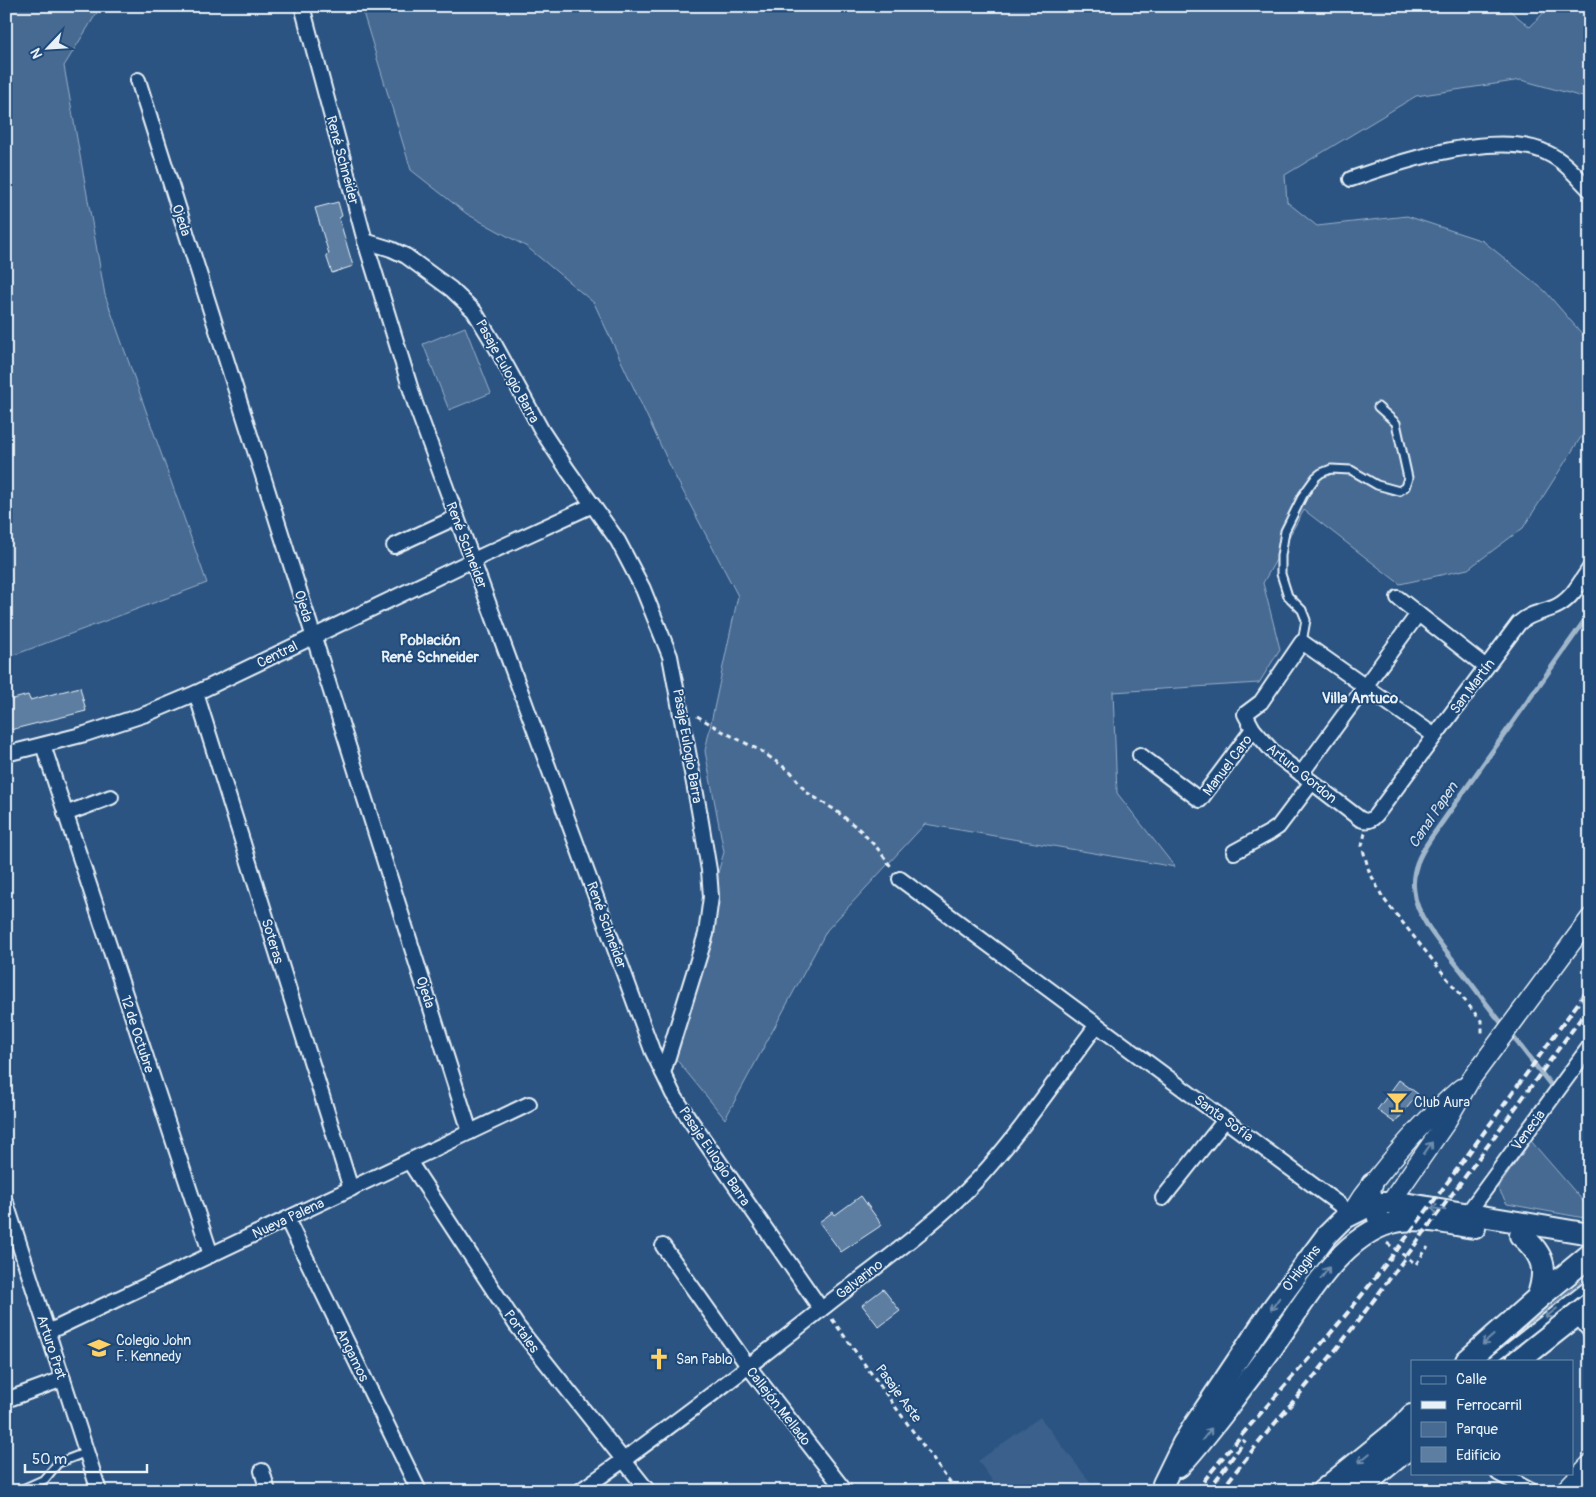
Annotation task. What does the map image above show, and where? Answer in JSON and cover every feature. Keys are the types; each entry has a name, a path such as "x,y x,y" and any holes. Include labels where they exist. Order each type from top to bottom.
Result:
{"main road":[{"path":"1372,1184 1370,1191 1382,1204 1382,1233"},
{"path":"1352,1214 1382,1204 1413,1204 1590,1234"},
{"name":"O'Higgins","path":"1160,1487 1188,1435 1289,1284 1335,1226 1352,1214"},
{"path":"1382,1233 1400,1221 1418,1221 1521,1235 1590,1249"},
{"name":"O'Higgins","path":"1160,1487 1209,1432 1334,1261 1352,1244 1382,1233"},
{"path":"1521,1235 1535,1249 1543,1266 1544,1279 1538,1298"},
{"path":"1467,1360 1590,1255"},
{"path":"1519,1360 1585,1316"},
{"path":"1323,1491 1410,1428"},
{"path":"1356,1491 1410,1428"}],"street":[{"name":"René Schneider","path":"302,6 365,241 415,403 649,1041 663,1074"},
{"name":"Ojeda","path":"138,80 470,1132"},
{"path":"1351,179 1409,160 1443,152 1486,146 1513,145 1538,149 1556,157 1590,190"},
{"name":"Pasaje Eulogio Barra","path":"365,241 406,256 451,289 474,311 496,347 542,432 618,541 646,596 670,656 708,861 711,897 706,934 663,1074 690,1120 821,1309"},
{"name":"Central","path":"6,754 128,721 196,693 473,560 593,505"},
{"path":"394,546 457,517"},
{"name":"San Martín","path":"1368,821 1376,815 1519,623 1533,613 1550,609 1565,600 1590,568"},
{"path":"1398,598 1486,667"},
{"path":"1301,774 1418,614"},
{"path":"1302,642 1435,736"},
{"name":"Manuel Caro","path":"1245,714 1261,702 1302,642"},
{"name":"Soteras","path":"196,693 351,1188"},
{"name":"Arturo Gordon","path":"1245,714 1262,742 1274,753 1360,819 1368,821"},
{"name":"Manuel Caro","path":"1140,756 1200,800 1253,729"},
{"name":"12 de Octubre","path":"43,745 211,1255"},
{"path":"1234,852 1278,827 1312,782"},
{"path":"66,814 111,797"},
{"name":"Santa Sofía","path":"900,878 1352,1214"},
{"name":"O'Higgins","path":"1382,1204 1445,1124 1471,1079 1590,918"},
{"name":"Galvarino","path":"580,1491 624,1461 930,1223 978,1178 1016,1133 1096,1025"},
{"name":"Venecia","path":"1467,1214 1590,1046"},
{"name":"O'Higgins","path":"1352,1214 1372,1184 1404,1144 1431,1115 1471,1079"},
{"name":"Nueva Palena","path":"48,1332 529,1104"},
{"path":"1163,1198 1225,1120"},
{"name":"Portales","path":"409,1161 517,1326 648,1491"},
{"name":"Arturo Prat","path":"6,1203 99,1491"},
{"name":"Angamos","path":"287,1219 419,1491"},
{"name":"Callejón Mellado","path":"663,1246 748,1366 845,1491"},
{"path":"6,1400 63,1380"},
{"path":"1564,1491 1590,1464"},
{"path":"262,1471 268,1491"},
{"path":"1500,1474 1531,1491"}],"lane":[{"path":"1302,642 1306,620 1302,610 1288,596 1281,574 1285,531 1303,496 1316,477 1321,473 1331,470 1351,470 1377,485 1398,491 1405,487 1408,478 1396,423 1378,407"},
{"path":"1493,1360 1590,1283"},
{"path":"18,1491 45,1479 58,1463 87,1452"}],"path":[{"path":"680,704 741,742 761,751 791,772 806,792 835,810 860,830 878,849 900,878"},
{"path":"1368,821 1362,846 1370,871 1383,898 1482,1022 1482,1048 1493,1049"},
{"path":"1382,1233 1416,1264 1428,1246"},
{"name":"Pasaje Aste","path":"821,1309 830,1318 956,1491"}],"shaded area":[{"path":"1040,1417 1097,1491 1000,1491 978,1461"}],"green space":[{"path":"6,6 101,6 64,66 105,295 207,583 6,658"},
{"path":"361,6 1504,6 1530,27 1550,6 1584,6 1590,11 1590,99 1521,80 1416,96 1285,175 1287,202 1317,226 1407,216 1483,241 1545,291 1590,343 1590,423 1523,528 1468,569 1400,584 1304,510 1263,583 1280,649 1259,683 1113,692 1117,793 1175,867 925,824 827,930 725,1119 667,1048 724,852 705,751 738,596 674,474 594,303 527,247 467,214 411,170"},
{"path":"465,327 491,393 449,410 423,344"},
{"path":"1531,1141 1590,1209 1590,1219 1507,1204 1498,1188"},
{"path":"1576,1276 1581,1282 1493,1352"},
{"path":"1590,1285 1590,1293 1506,1360 1497,1360"}],"building":[{"path":"338,202 342,216 339,218 353,266 332,273 326,255 329,254 315,208"},
{"path":"80,687 86,711 6,731 6,701 28,695 30,700"},
{"name":"Club Aura","path":"1399,1080 1418,1094 1395,1123 1377,1110"},
{"path":"861,1196 882,1225 841,1252 819,1222 833,1212 835,1215"},
{"path":"883,1289 900,1311 879,1327 862,1305"}],"waterway":[{"name":"Canal Papen","path":"1504,1026 1425,922 1414,891 1415,869 1423,850 1431,838 1590,613"},
{"name":"Canal Papen","path":"1510,1033 1550,1084"},
{"name":"Canal Papen","path":"1460,1491 1461,1487"}],"railway":[{"path":"1196,1491 1237,1440 1323,1342 1394,1254 1590,987"},
{"path":"1221,1491 1345,1338 1590,1006"},
{"path":"1208,1491 1245,1440"}],"place":[{"name":"Club Aura","path":"1397,1102"},
{"name":"Colegio John F. Kennedy","path":"99,1348"},
{"name":"San Pablo","path":"659,1359"}],"district":[{"name":"Población René Schneider","path":"430,648"},
{"name":"Villa Antuco","path":"1360,698"}]}
